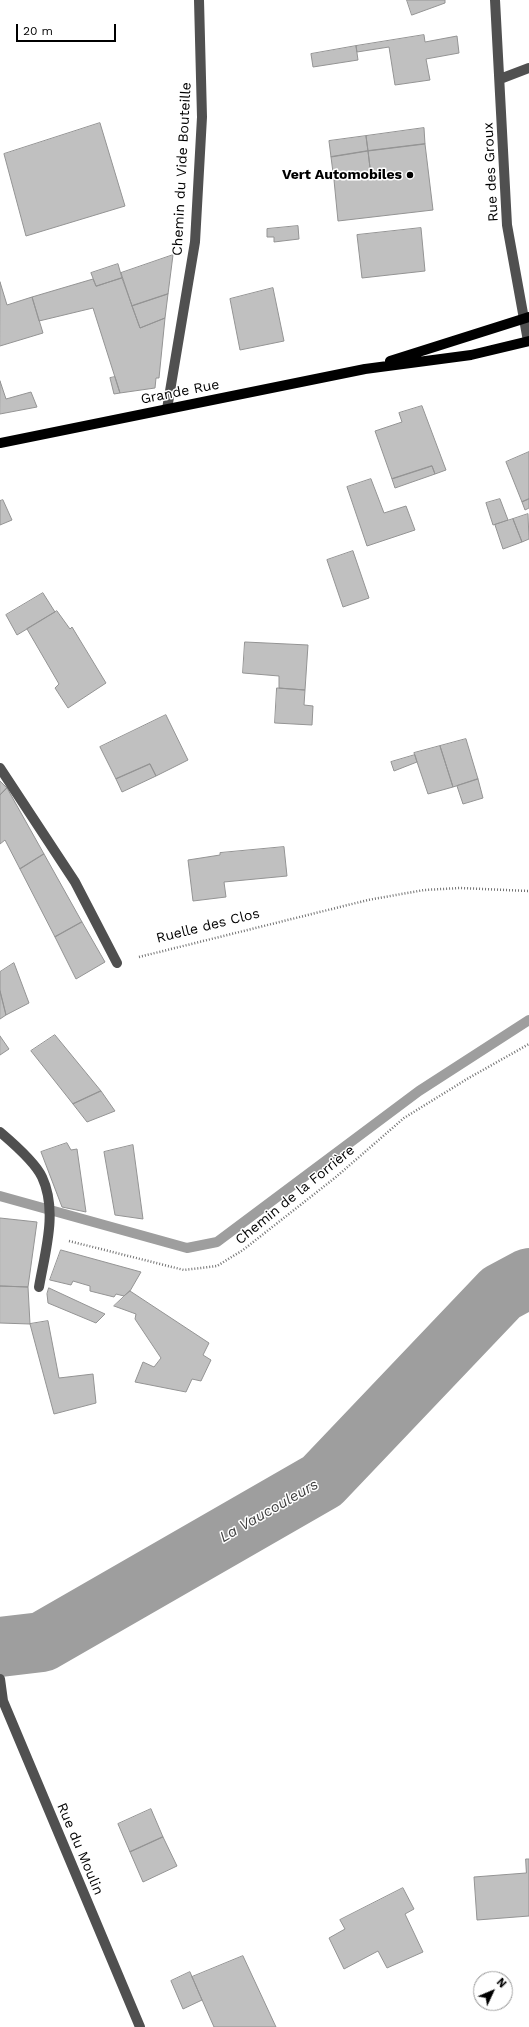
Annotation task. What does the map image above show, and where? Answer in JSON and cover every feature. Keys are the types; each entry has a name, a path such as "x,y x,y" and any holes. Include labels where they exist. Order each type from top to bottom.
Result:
{"main road":[{"name":"Grande Rue","path":"365,369 526,318"},
{"name":"Grande Rue","path":"0,443 365,369 471,355 528,341"}],"street":[{"name":"Chemin du Vide Bouteille","path":"167,409 195,242 202,117 199,0"},
{"name":"Rue des Groux","path":"495,0 507,225 526,318 528,341"},
{"path":"500,79 529,68"},
{"path":"0,768 75,882 117,963"},
{"path":"0,1132 17,1146 42,1176 50,1202 48,1232 39,1287"},
{"name":"Rue du Moulin","path":"0,1680 3,1701 140,2027"}],"path":[{"name":"Ruelle des Clos","path":"117,963 368,900 424,890 460,888 529,891"},
{"name":"Chemin de la Forrière","path":"48,1232 184,1270 217,1266 243,1250 336,1177 404,1118 467,1079 529,1044"}],"building":[{"path":"407,0 445,0 445,3 412,15"},
{"path":"424,35 425,42 457,36 459,53 426,59 430,80 395,85 389,47 357,52 356,46"},
{"path":"356,46 358,60 313,67 311,54"},
{"path":"100,123 125,206 26,236 4,154"},
{"path":"424,128 425,144 368,151 366,136"},
{"path":"366,136 368,151 331,157 329,141"},
{"path":"425,144 433,210 338,221 334,180 371,176 368,151"},
{"path":"368,151 371,176 334,180 331,157"},
{"path":"298,226 299,239 274,242 274,237 267,237 267,229"},
{"path":"421,228 425,271 362,278 357,235"},
{"path":"173,255 168,294 132,306 121,273"},
{"path":"118,264 122,278 96,286 91,273"},
{"path":"122,278 140,328 165,318 159,378 156,378 155,388 120,393 93,308 39,321 32,297 93,279 96,286"},
{"path":"0,282 7,305 32,297 43,333 0,346"},
{"path":"273,288 284,341 240,350 230,299"},
{"path":"168,294 165,318 140,328 132,306"},
{"path":"115,377 120,393 114,394 110,378"},
{"path":"0,381 6,399 31,392 37,407 0,414"},
{"path":"422,406 446,470 435,474 432,466 392,479 375,431 402,422 399,413"},
{"path":"529,452 529,499 522,502 506,462"},
{"path":"432,466 435,474 395,488 392,479"},
{"path":"371,479 384,513 406,506 415,530 367,546 347,487"},
{"path":"500,499 508,520 493,525 486,503"},
{"path":"529,499 529,508 525,510 522,502"},
{"path":"3,500 12,520 0,525 0,501"},
{"path":"528,514 529,539 522,542 513,519"},
{"path":"513,519 522,542 503,549 495,525"},
{"path":"353,551 369,598 343,607 327,560"},
{"path":"43,593 55,612 17,635 6,615"},
{"path":"57,611 70,629 72,627 106,683 68,708 55,688 59,684 27,629"},
{"path":"245,642 308,645 305,690 279,688 279,676 243,673"},
{"path":"277,688 305,690 304,705 313,706 312,725 275,723"},
{"path":"166,715 188,760 156,776 150,764 116,779 100,747"},
{"path":"466,739 478,779 453,787 440,746"},
{"path":"440,746 453,787 428,794 414,753"},
{"path":"415,755 417,762 394,771 391,762"},
{"path":"150,764 156,776 122,792 116,779"},
{"path":"478,779 483,798 463,804 457,786"},
{"path":"0,781 7,788 0,795"},
{"path":"7,788 44,854 20,869 5,840 0,844 0,795"},
{"path":"284,847 287,876 224,882 226,897 193,901 188,860 220,855 220,853"},
{"path":"44,854 82,922 55,937 20,869"},
{"path":"82,922 105,962 76,979 55,937"},
{"path":"14,963 29,1003 6,1015 0,991 0,972"},
{"path":"0,991 6,1015 0,1019"},
{"path":"55,1035 101,1091 73,1104 31,1051"},
{"path":"0,1036 9,1049 0,1055"},
{"path":"101,1091 115,1111 87,1122 73,1104"},
{"path":"67,1143 71,1150 77,1149 86,1212 62,1207 41,1152"},
{"path":"133,1145 143,1219 115,1215 104,1152"},
{"path":"0,1218 37,1222 28,1287 0,1286"},
{"path":"61,1250 141,1272 130,1291 124,1296 116,1294 114,1297 90,1291 90,1286 73,1281 71,1285 50,1280"},
{"path":"0,1286 28,1287 30,1324 0,1323"},
{"path":"49,1288 105,1314 96,1323 48,1303 47,1294"},
{"path":"130,1291 209,1343 203,1355 211,1360 201,1381 192,1379 186,1392 135,1382 143,1362 154,1367 161,1358 135,1319 136,1314 114,1306"},
{"path":"48,1321 59,1378 93,1374 96,1403 54,1414 30,1324"},
{"path":"151,1809 163,1837 130,1852 118,1824"},
{"path":"163,1837 177,1866 143,1882 130,1852"},
{"path":"526,1859 529,1859 529,1916 477,1920 474,1877 526,1873"},
{"path":"403,1888 414,1909 405,1914 423,1952 387,1968 378,1951 344,1969 329,1938 345,1929 340,1920"},
{"path":"243,1956 276,2027 214,2027 192,1977"},
{"path":"190,1972 202,2000 183,2009 171,1981"}],"waterway":[{"path":"0,1196 187,1248 217,1242 419,1091 529,1020"},
{"name":"La Vaucouleurs","path":"0,1647 42,1642 322,1481 501,1293 529,1278"}],"place":[{"name":"Vert Automobiles","path":"410,175"}]}
